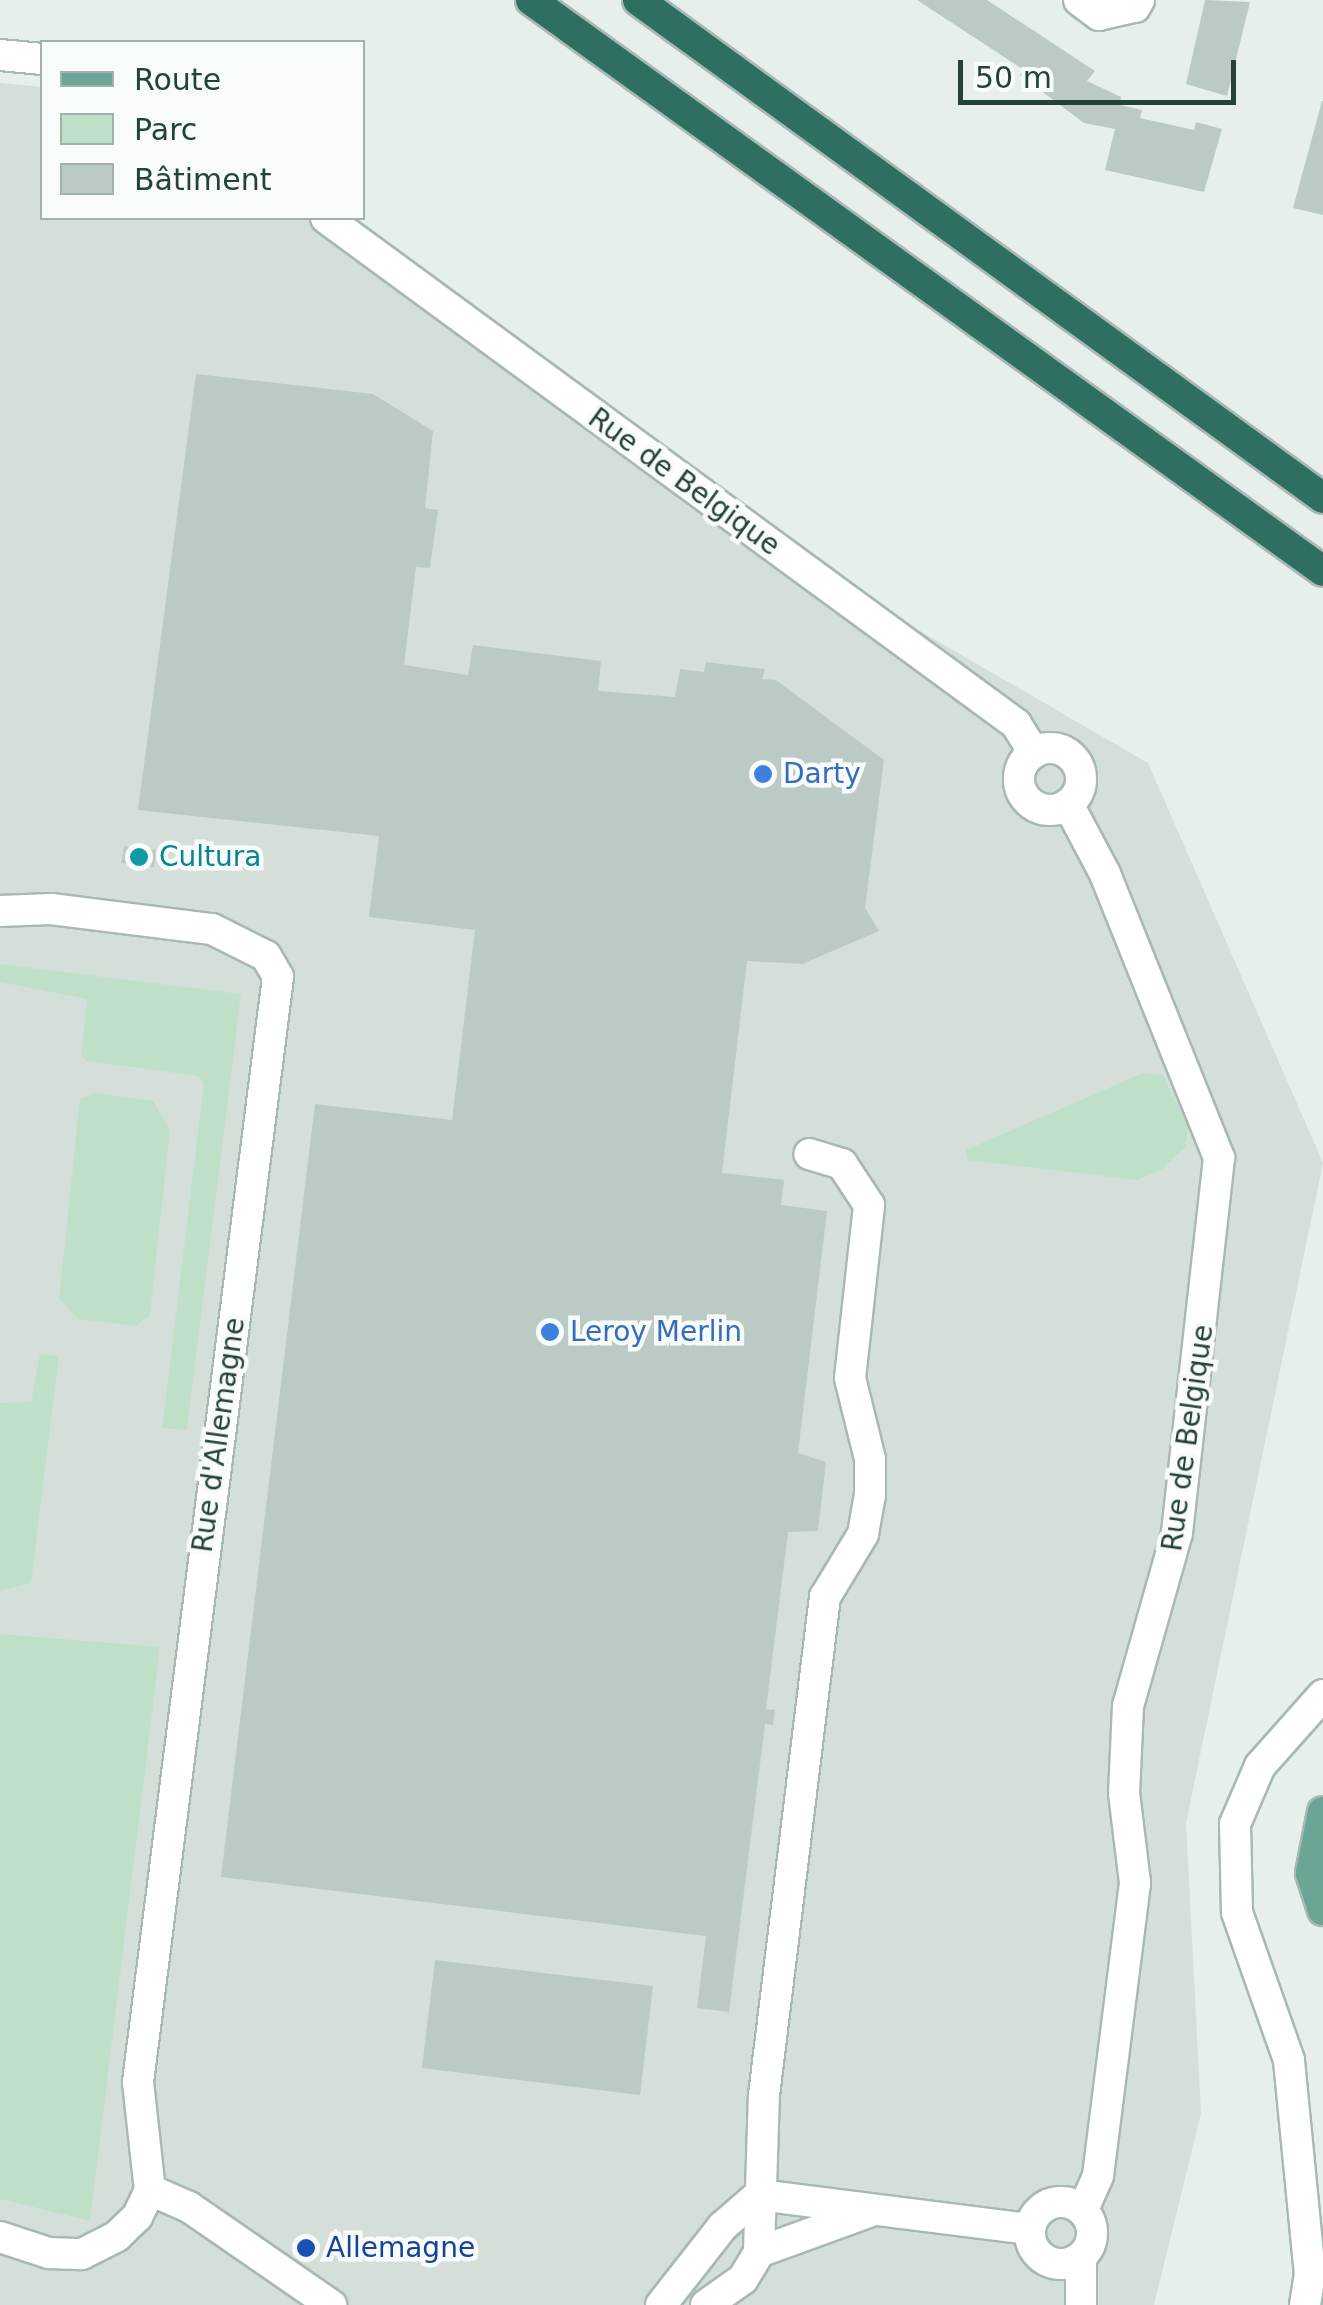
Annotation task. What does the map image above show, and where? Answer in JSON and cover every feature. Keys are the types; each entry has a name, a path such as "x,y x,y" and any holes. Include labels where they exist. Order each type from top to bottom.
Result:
{"highway":[{"path":"530,0 1323,571"},
{"path":"638,0 1323,498"}],"main road":[{"path":"1323,1812 1311,1873 1323,1910"}],"street":[{"path":"1080,0 1100,15 1135,7 1139,0"},
{"path":"0,55 40,60"},
{"name":"Rue de Belgique","path":"329,220 1016,724 1034,753"},
{"path":"1059,749 1076,762 1081,782 1068,804 1044,810 1021,792 1020,772 1034,753 1059,749"},
{"name":"Rue de Belgique","path":"1068,804 1104,874 1219,1158 1178,1533 1128,1706 1124,1793 1135,1883 1098,2176 1083,2210"},
{"name":"Rue d'Allemagne","path":"0,911 51,908 212,929 255,948 278,977 138,2082 150,2190"},
{"path":"706,2305 743,2279 760,2252 764,2095 825,1597 863,1534 870,1496 870,1459 850,1378 866,1262 869,1205 842,1164 810,1154"},
{"path":"1305,2305 1310,2276 1289,2060 1237,1912 1235,1824 1260,1766 1323,1695"},
{"path":"0,2237 49,2253 82,2254 118,2236 137,2217 150,2190 190,2207 331,2305"},
{"path":"661,2305 723,2226 759,2195 1030,2229"},
{"path":"1030,2229 1046,2206 1065,2202 1083,2210 1092,2239 1081,2257 1080,2305"},
{"path":"760,2252 876,2210"},
{"path":"1030,2229 1041,2258 1062,2264 1081,2257"}],"shaded area":[{"path":"0,83 40,87 40,220 307,220 913,627 1148,763 1323,1163 1186,1823 1201,2113 1154,2305 0,2305"}],"green space":[{"path":"0,964 241,994 187,1430 162,1428 204,1084 198,1076 87,1061 81,1056 87,999 0,982"},
{"path":"1143,1073 1163,1075 1188,1126 1185,1147 1162,1169 1138,1180 968,1160 966,1150"},
{"path":"95,1093 153,1101 170,1130 150,1315 136,1326 78,1319 59,1299 80,1099"},
{"path":"40,1354 59,1356 31,1583 0,1591 0,1403 31,1402"},
{"path":"0,1634 160,1647 90,2221 0,2199"}],"building":[{"path":"917,0 987,0 1095,71 1087,81 1121,97 1120,105 1142,110 1140,118 1194,130 1196,122 1222,129 1204,192 1105,170 1115,129 1084,123 1020,75 1024,70"},
{"path":"1205,0 1250,2 1227,96 1186,84"},
{"path":"1323,101 1323,215 1293,208"},
{"name":"Leroy Merlin","path":"196,374 373,394 433,431 425,508 438,510 430,568 416,567 404,665 468,675 473,645 601,661 598,691 675,697 680,669 704,672 706,662 765,669 762,679 776,680 884,760 865,908 879,931 802,964 747,961 722,1173 784,1180 781,1205 827,1211 798,1453 826,1462 818,1531 788,1532 766,1709 775,1710 773,1725 765,1724 729,2012 697,2008 706,1936 221,1877 315,1104 452,1120 475,930 369,917 379,836 138,810"},
{"name":"Cultura","path":"124,846 156,850 154,867 121,863"},
{"path":"435,1960 653,1986 640,2095 422,2068"}],"place":[{"name":"Darty","path":"763,774"},
{"name":"Cultura","path":"139,857"},
{"name":"Leroy Merlin","path":"550,1332"},
{"name":"Allemagne","path":"306,2248"}]}
